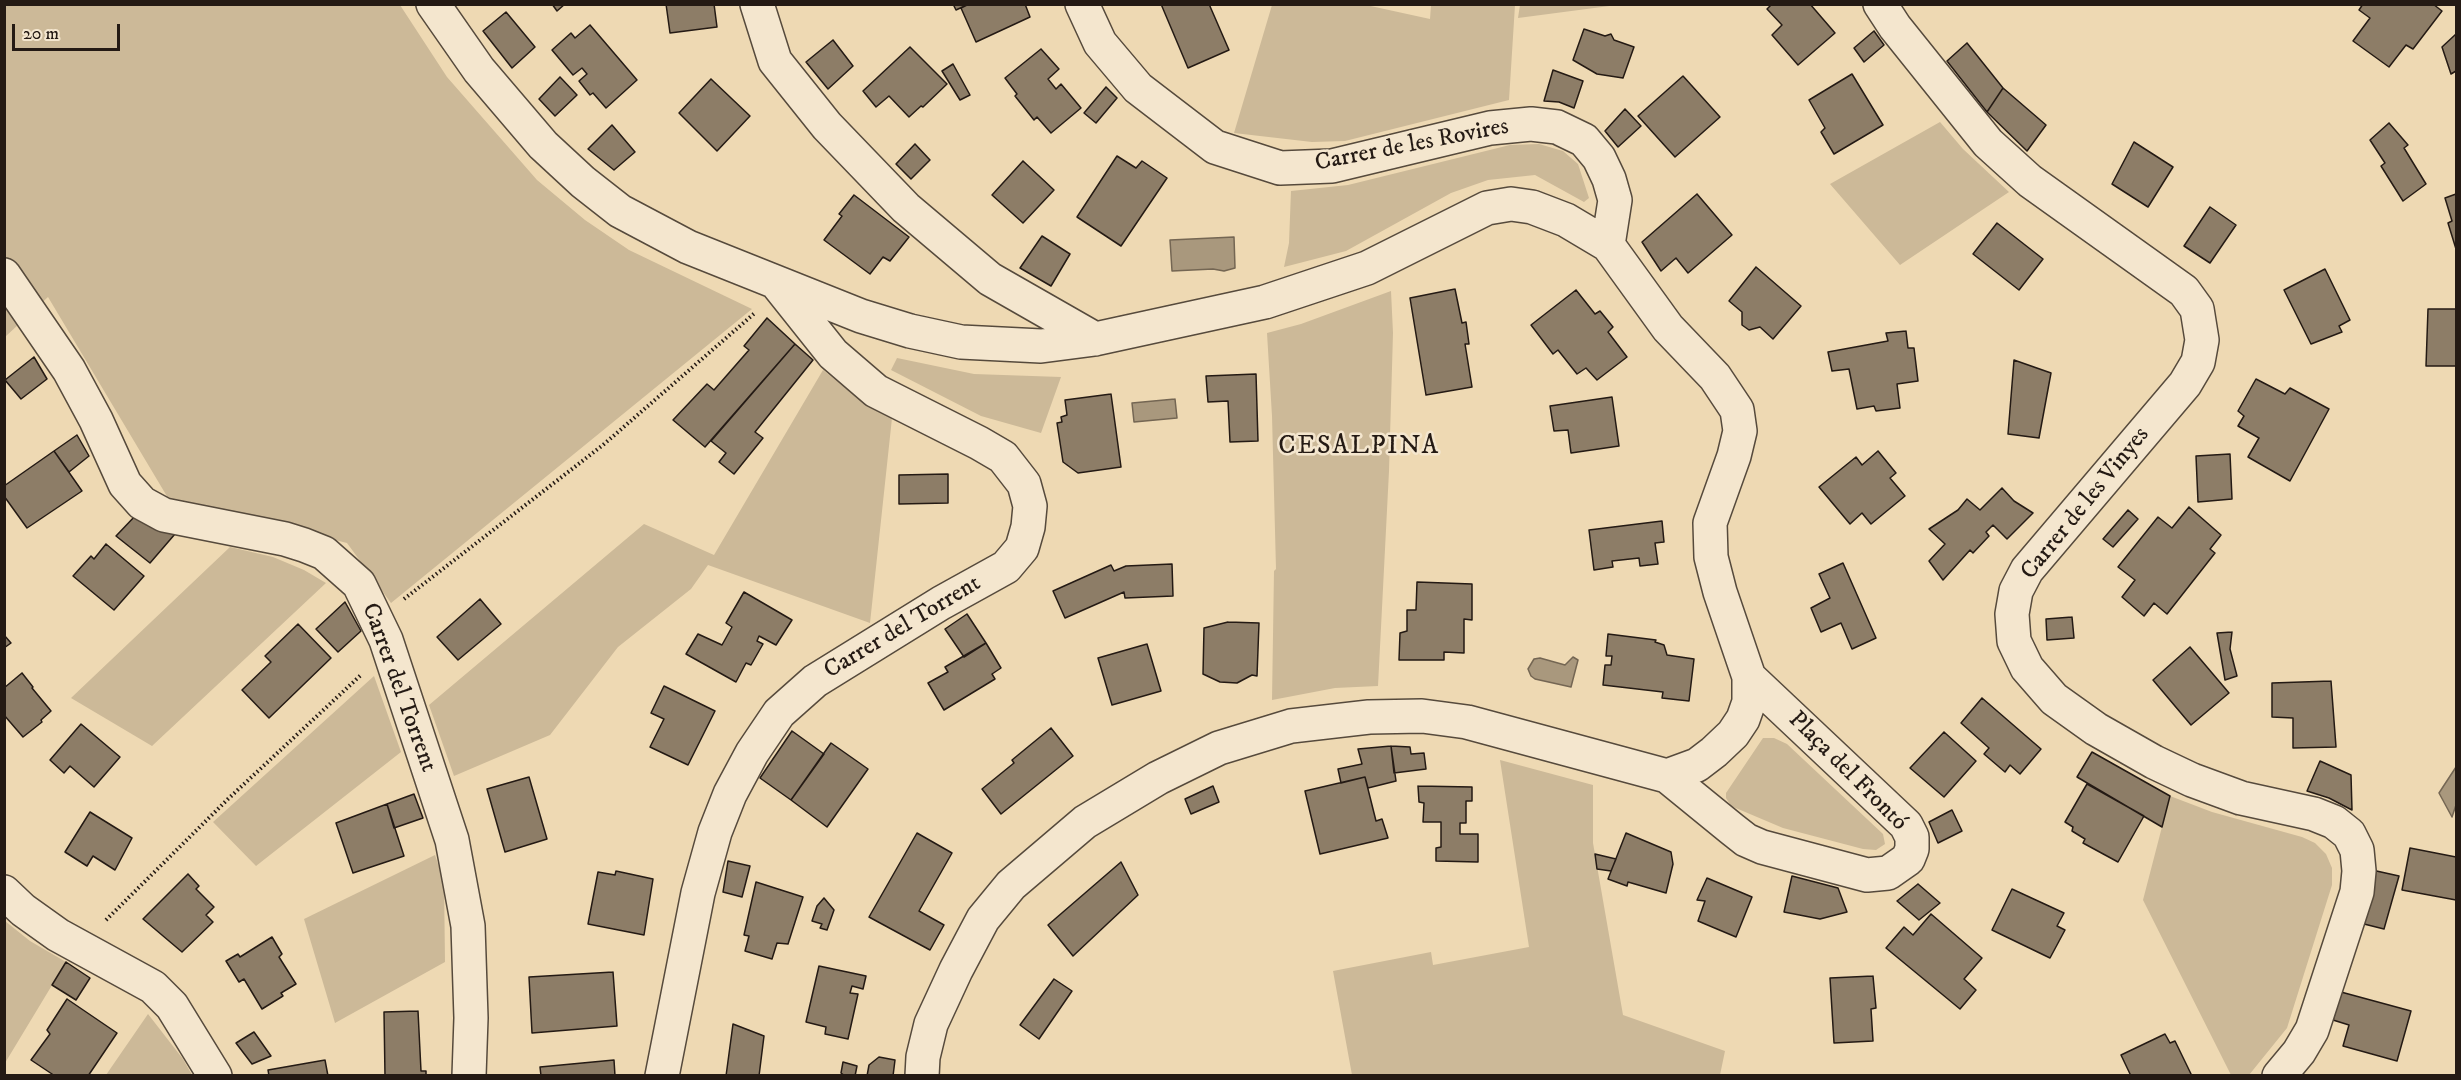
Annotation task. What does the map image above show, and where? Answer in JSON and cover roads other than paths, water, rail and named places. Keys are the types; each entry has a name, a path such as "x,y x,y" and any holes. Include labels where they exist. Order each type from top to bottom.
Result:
{"street":[{"path":"434,4 479,70 543,145 583,182 620,211 688,247 861,316 910,331 961,342 1041,346 1095,339 1264,302 1367,268 1487,208 1511,204 1532,207 1566,220 1608,245 1668,328 1715,377 1737,410 1740,431 1734,456 1710,523 1711,556 1720,592 1749,678 1749,702 1743,719 1732,735 1697,765 1667,776 1467,722 1422,716 1369,717 1291,726 1220,748 1158,778 1085,822 1011,885 983,919 956,970 932,1024 923,1057 922,1076"},
{"path":"757,4 775,61 827,126 906,208 990,279 1095,339"},
{"name":"Carrer de les Rovires","path":"1082,4 1100,43 1138,88 1215,147 1280,168 1332,166 1490,128 1531,124 1557,127 1584,140 1599,158 1609,179 1615,200 1608,245"},
{"name":"Carrer de les Vinyes","path":"1880,4 1895,27 1988,143 2030,181 2184,291 2197,309 2202,340 2198,362 2185,384 2027,570 2016,591 2012,614 2014,641 2027,668 2055,699 2106,735 2192,780 2241,798 2314,814 2334,822 2349,834 2356,850 2359,871 2357,892 2312,1030 2299,1052 2279,1076"},
{"name":"Carrer del Torrent","path":"4,275 69,370 96,420 125,484 142,503 164,515 285,539 324,553 359,584 383,634 452,840 468,926 470,1076"},
{"name":"Carrer del Torrent","path":"662,1076 698,893 715,832 730,794 752,753 779,713 814,681 941,603 1006,567 1022,549 1028,527 1029,506 1024,484 1002,457 979,442 876,391 832,354 777,283"},
{"name":"Plaça del Frontó","path":"1667,776 1746,840 1762,847 1867,875 1888,873 1908,859 1912,849 1912,837 1906,825 1749,678"},
{"path":"4,892 23,910 58,935 153,987 172,1006 215,1076"}],"district":[{"name":"CESALPINA","path":"1359,448"}]}
